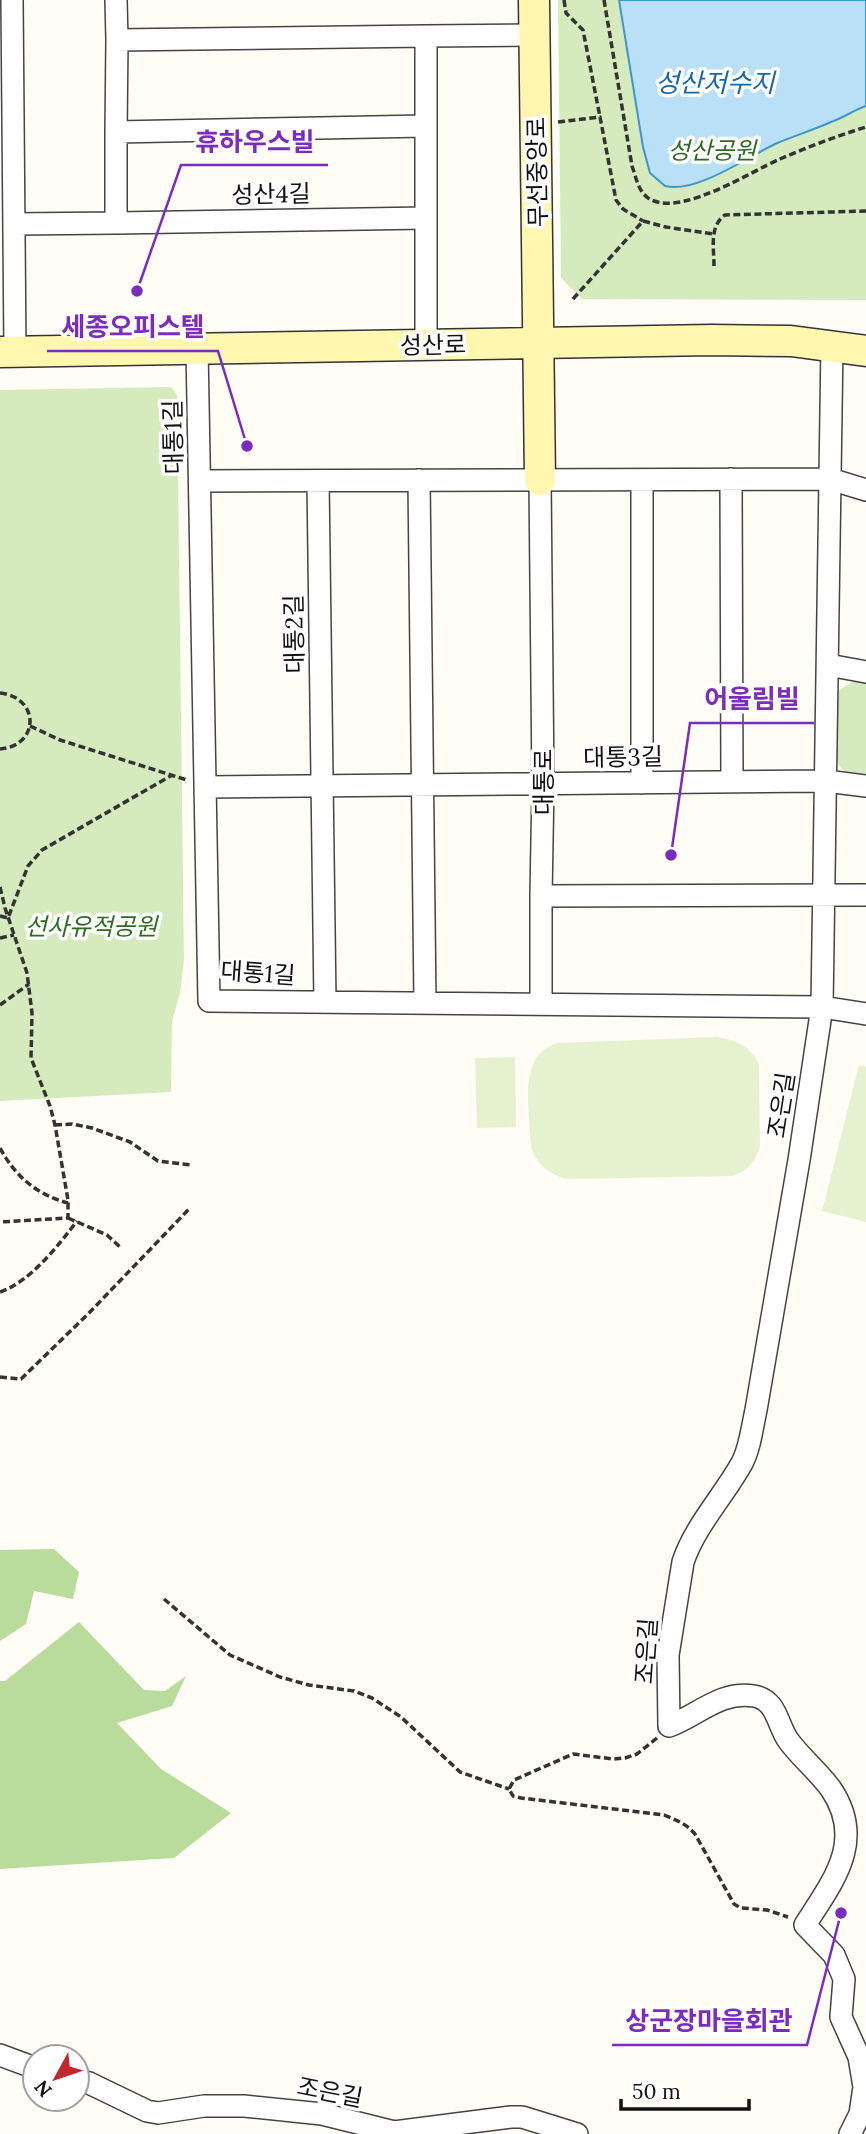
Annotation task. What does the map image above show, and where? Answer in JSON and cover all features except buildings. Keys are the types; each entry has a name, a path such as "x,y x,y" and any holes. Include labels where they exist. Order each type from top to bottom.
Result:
{"street":[{"path":"8,352 14,224 12,0"},
{"path":"116,0 116,223"},
{"name":"무선중앙로","path":"534,0 539,343"},
{"path":"117,40 535,35"},
{"path":"426,36 426,345"},
{"path":"116,132 425,126"},
{"name":"성산4길","path":"14,224 426,218"},
{"name":"성산로","path":"8,352 712,340 791,341 866,351"},
{"name":"대통로","path":"539,343 543,784 541,1004"},
{"path":"826,781 832,345"},
{"name":"대통1길","path":"197,349 209,1001 822,1007 866,1014"},
{"path":"200,481 830,479 866,490"},
{"path":"419,480 425,1003"},
{"path":"642,480 642,783"},
{"path":"731,480 732,782"},
{"name":"대통2길","path":"318,481 321,786"},
{"path":"828,665 866,672"},
{"name":"대통3길","path":"205,787 826,781 866,786"},
{"name":"조은길","path":"669,1726 668,1655 683,1562 687,1549 743,1462 747,1451 799,1160 822,1007 826,781"},
{"path":"321,786 325,1002"},
{"path":"541,896 866,895"},
{"path":"669,1726 714,1702 739,1696 756,1696 763,1699 777,1714 789,1741 830,1789 844,1818 847,1844 835,1876 805,1925 834,1955 844,1979 841,2017 859,2057 863,2087 860,2114 850,2134"},
{"path":"0,2055 21,2063"},
{"name":"조은길","path":"91,2084 147,2111 158,2113 204,2106 244,2106 322,2114 394,2132 522,2117 577,2134"}],"path":[{"path":"564,0 569,18 583,30 617,200 623,209 643,221 714,233"},
{"path":"604,0 632,166 639,187 651,200 660,203 677,202 711,193 775,161 866,127"},
{"path":"558,122 600,117"},
{"path":"714,266 716,223 727,214 866,211"},
{"path":"573,299 643,221"},
{"path":"0,693 10,694 25,705 30,726 24,739 17,745 0,749"},
{"path":"30,726 60,740 205,787"},
{"path":"8,918 28,866 37,855 52,843 172,775"},
{"path":"0,887 29,984 32,1013 31,1058 55,1125 68,1217"},
{"path":"0,916 8,918"},
{"path":"0,938 14,935"},
{"path":"0,1006 29,984"},
{"path":"55,1125 69,1123 92,1128 130,1142 158,1161 191,1165"},
{"path":"0,1148 24,1181 44,1194 68,1203"},
{"path":"0,1377 21,1379 190,1208"},
{"path":"0,1222 68,1217 107,1235 120,1247"},
{"path":"0,1292 29,1274 77,1221"},
{"path":"164,1599 230,1655 280,1677 309,1685 354,1691 372,1698 401,1717 460,1772 509,1789 513,1796 664,1815 682,1823 695,1834 734,1904 741,1908 776,1912 805,1925"},
{"path":"509,1789 514,1780 573,1754 613,1759 630,1757 645,1749 669,1726"}],"green space":[{"name":"성산공원","path":"558,0 866,0 866,300 582,299 561,278"},
{"name":"선사유적공원","path":"171,387 177,395 184,960 180,993 172,1022 171,1092 0,1101 0,390"},
{"path":"855,680 866,682 866,774 844,771 834,759 837,692"},
{"path":"717,1037 742,1045 752,1053 759,1065 760,1147 753,1162 746,1169 731,1176 567,1179 550,1172 536,1158 531,1146 528,1086 536,1059 545,1049 558,1043"},
{"path":"515,1057 516,1127 477,1128 475,1058"},
{"path":"859,1065 866,1067 866,1222 822,1211"},
{"path":"54,1549 79,1572 73,1599 34,1591 26,1624 0,1641 0,1550"},
{"path":"79,1622 144,1690 165,1691 186,1676 172,1706 117,1723 161,1769 231,1813 174,1858 0,1869 0,1681 5,1681"}],"water":[{"name":"성산저수지","path":"619,0 866,0 866,106 775,144 706,180 691,185 665,186 650,173 643,147"}],"place":[{"name":"휴하우스빌","path":"137,291"},
{"name":"세종오피스텔","path":"247,446"},
{"name":"어울림빌","path":"671,855"},
{"name":"상군장마을회관","path":"841,1913"}]}
